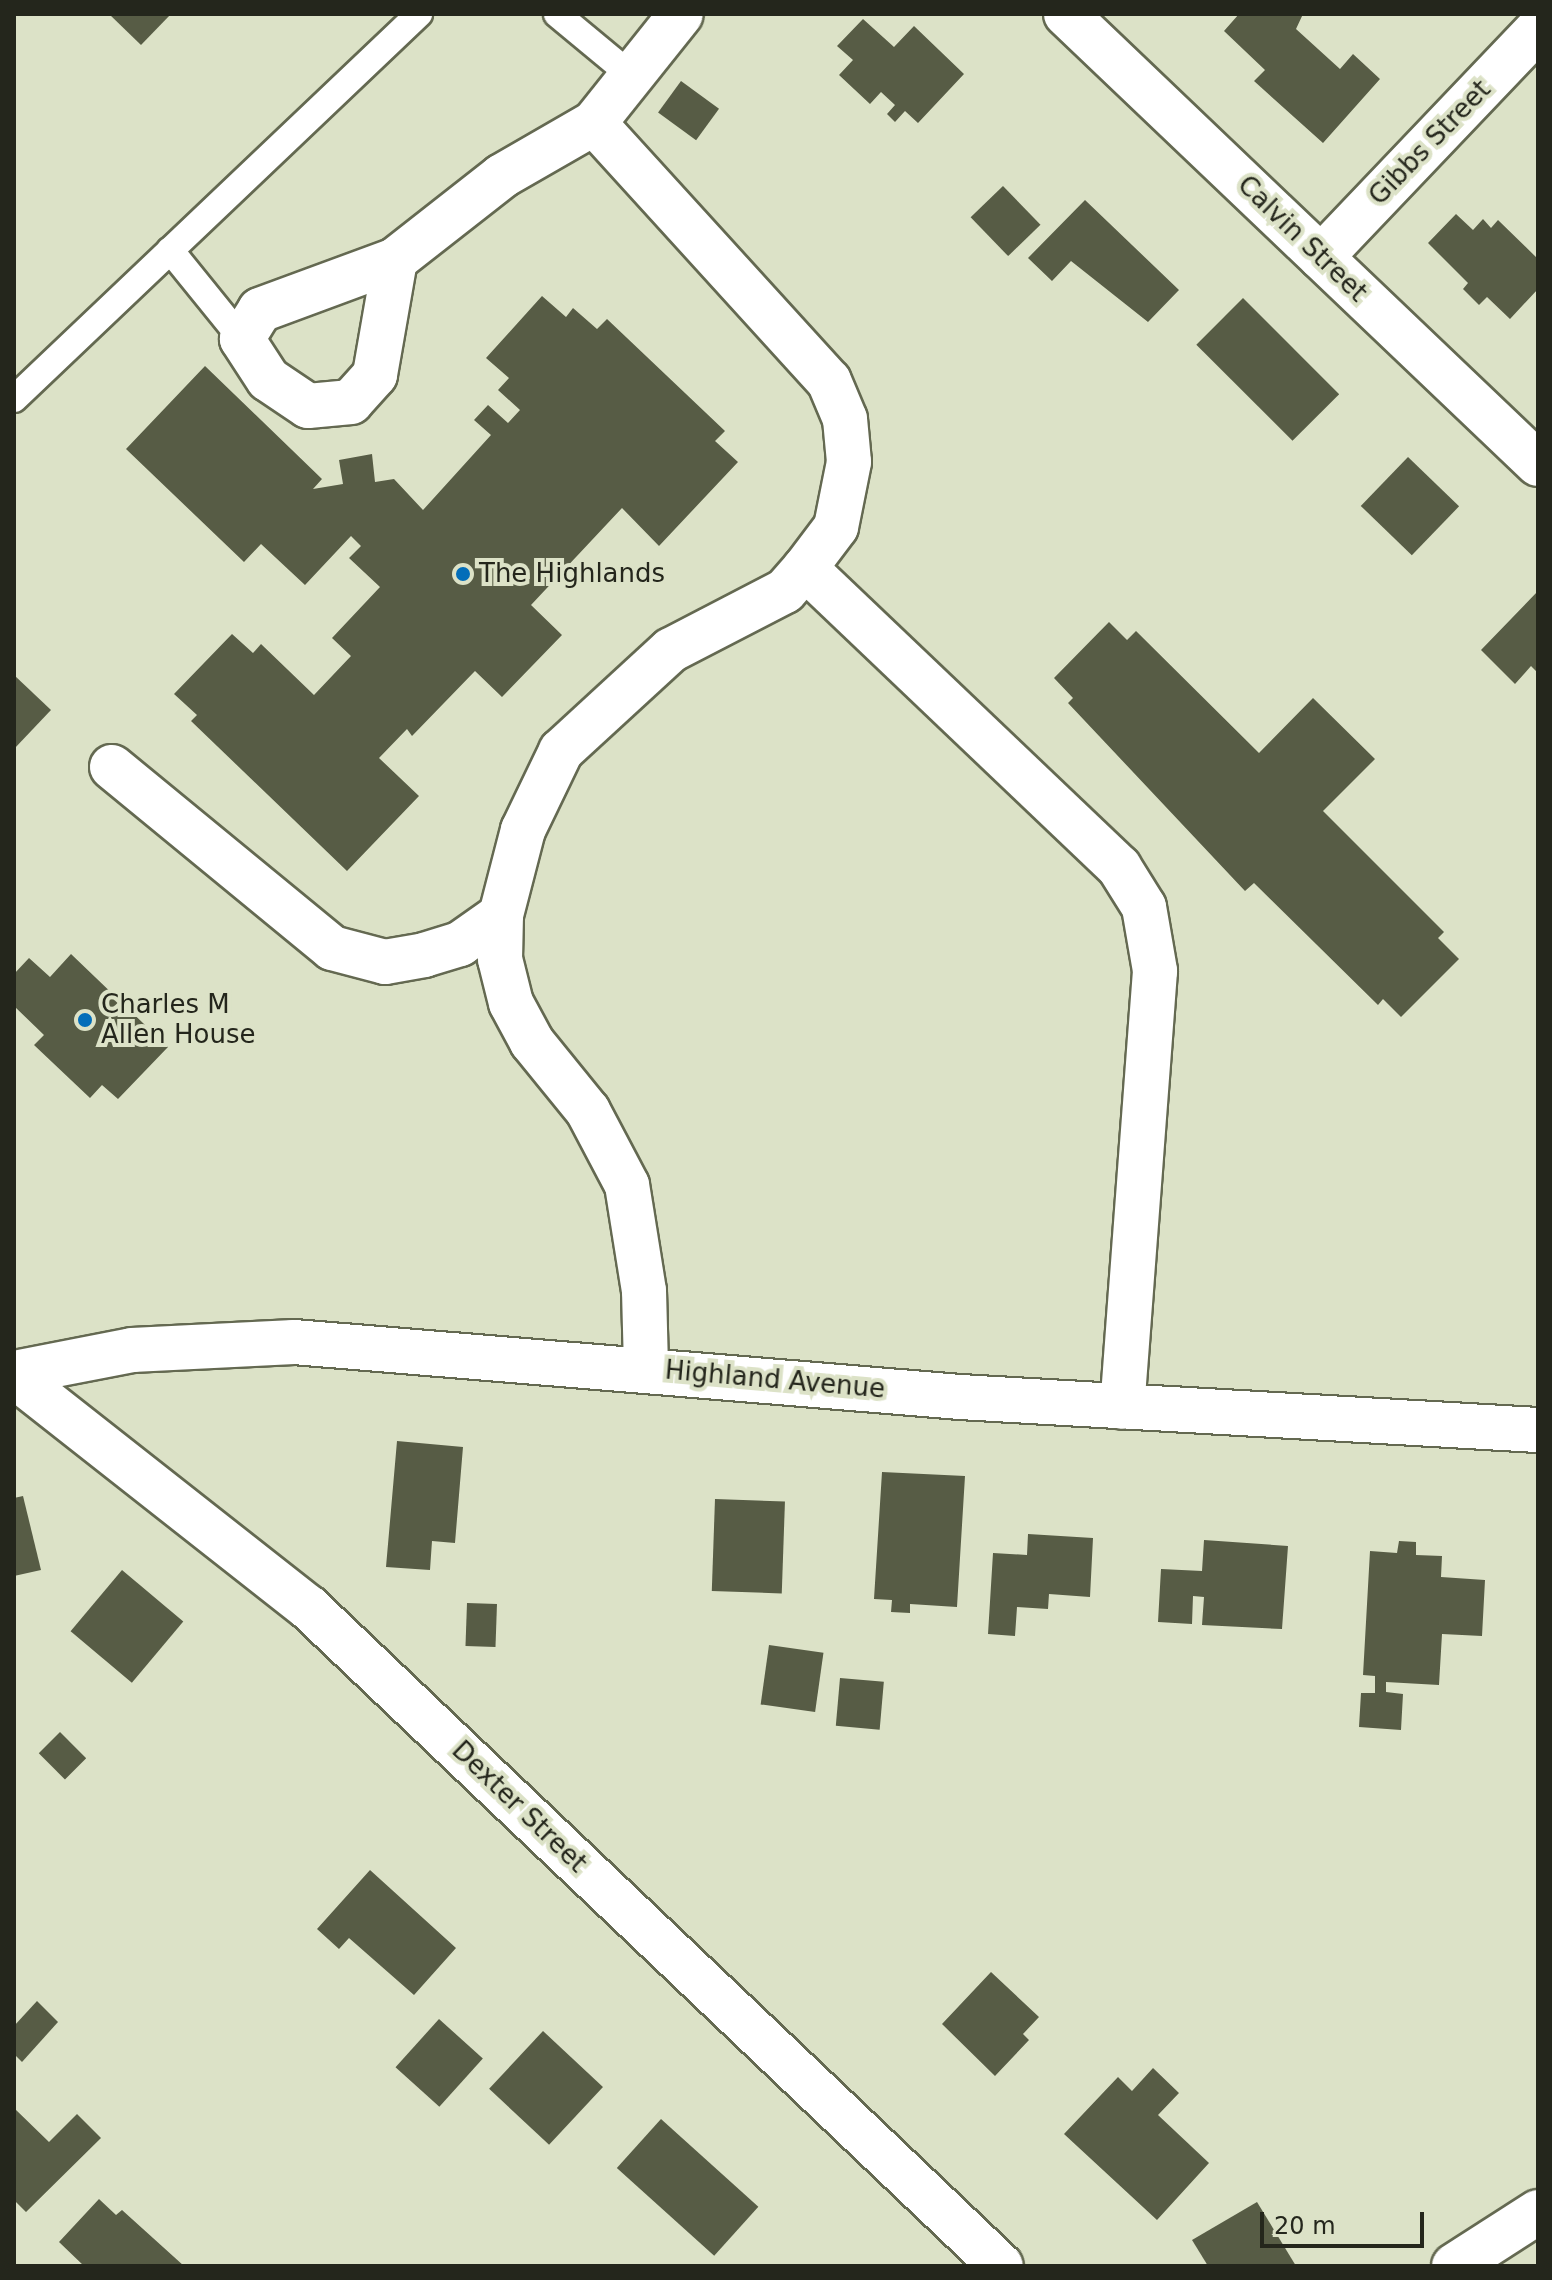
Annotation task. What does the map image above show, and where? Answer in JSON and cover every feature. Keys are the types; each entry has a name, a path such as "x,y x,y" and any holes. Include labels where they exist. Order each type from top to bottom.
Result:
{"street":[{"path":"395,260 375,375 351,402 308,406 268,379 242,339 260,310 395,260 502,176 594,123 628,73 681,14"},
{"name":"Calvin Street","path":"1066,14 1538,464"},
{"name":"Gibbs Street","path":"1321,257 1538,29"},
{"path":"594,123 829,381 845,419 849,462 836,527 785,591 671,650 561,751 523,830 501,915 500,959 511,1003 532,1042 588,1111 627,1185 644,1291 646,1367"},
{"path":"805,568 1119,867 1144,907 1155,971 1122,1407"},
{"path":"112,767 332,948 385,962 424,955 460,944 501,915"},
{"name":"Highland Avenue","path":"14,1374 132,1350 294,1342 646,1367 1122,1407 1538,1430"},
{"name":"Dexter Street","path":"14,1374 308,1607 1001,2266"},
{"path":"1454,2266 1538,2212"}],"lane":[{"path":"14,399 419,14"},
{"path":"557,14 628,73"},
{"path":"170,250 242,339"}],"building":[{"path":"109,14 171,14 141,45"},
{"path":"1239,14 1303,14 1296,29 1340,69 1353,54 1380,79 1323,143 1254,81 1265,70 1224,31"},
{"path":"863,19 894,47 914,26 964,74 918,123 905,111 895,122 887,114 895,105 881,92 870,104 839,75 853,60 837,46"},
{"path":"681,81 719,109 696,140 658,113"},
{"path":"1003,186 1041,225 1008,256 971,217"},
{"path":"1085,200 1179,290 1148,322 1071,261 1052,281 1028,258"},
{"path":"1456,214 1473,230 1483,219 1491,228 1498,220 1538,259 1538,289 1510,319 1487,297 1479,305 1463,289 1468,283 1428,243"},
{"name":"The Highlands","path":"542,296 566,317 573,308 597,329 607,319 725,431 715,441 738,462 659,546 622,508 531,605 562,635 502,697 475,671 412,736 407,729 379,758 419,796 347,871 191,721 197,715 174,694 232,634 253,653 261,644 314,695 351,656 332,638 380,587 349,558 361,546 351,536 305,585 261,544 244,562 126,449 205,366 322,479 313,489 343,484 339,460 372,454 375,482 394,479 423,510 491,435 474,420 488,405 508,423 520,410 498,390 509,378 486,358"},
{"path":"1243,298 1339,394 1292,441 1196,345"},
{"path":"1408,457 1459,506 1412,555 1361,506"},
{"path":"1538,591 1538,673 1531,666 1515,684 1481,650"},
{"path":"1109,622 1127,640 1136,631 1259,753 1313,698 1375,759 1323,811 1444,932 1438,938 1459,959 1401,1017 1383,999 1378,1005 1254,883 1245,891 1068,703 1073,698 1054,678"},
{"path":"14,675 51,710 14,749"},
{"name":"Charles M Allen House","path":"71,954 168,1047 118,1099 102,1085 90,1098 34,1045 44,1035 14,1006 14,974 29,958 50,977"},
{"path":"397,1441 463,1447 455,1543 432,1541 430,1570 386,1567"},
{"path":"882,1472 965,1476 957,1607 910,1604 910,1613 891,1612 892,1600 874,1599"},
{"path":"23,1496 41,1570 14,1576 14,1498"},
{"path":"715,1499 785,1501 782,1593 712,1591"},
{"path":"1028,1534 1093,1538 1090,1597 1049,1594 1048,1609 1017,1607 1015,1636 988,1634 993,1553 1027,1555"},
{"path":"1204,1540 1288,1546 1282,1629 1202,1625 1204,1597 1193,1596 1192,1624 1158,1622 1161,1569 1202,1571"},
{"path":"1399,1541 1416,1542 1416,1555 1442,1556 1441,1577 1485,1580 1482,1636 1442,1634 1439,1685 1386,1682 1386,1692 1403,1694 1401,1730 1359,1727 1361,1693 1375,1693 1375,1676 1363,1675 1370,1551 1397,1553"},
{"path":"122,1570 183,1621 132,1683 71,1631"},
{"path":"467,1603 497,1604 495,1647 465,1646"},
{"path":"769,1645 823,1653 815,1712 761,1704"},
{"path":"840,1678 884,1682 880,1730 836,1726"},
{"path":"60,1732 86,1758 65,1779 39,1753"},
{"path":"370,1870 456,1948 414,1995 349,1938 339,1949 317,1929"},
{"path":"991,1972 1039,2017 1023,2034 1029,2040 995,2076 942,2024"},
{"path":"37,2001 58,2022 22,2062 14,2054 14,2026"},
{"path":"439,2019 483,2058 439,2107 396,2067"},
{"path":"543,2031 603,2087 549,2145 489,2089"},
{"path":"1153,2068 1179,2093 1158,2115 1209,2163 1157,2220 1064,2134 1118,2077 1132,2091"},
{"path":"14,2108 49,2142 77,2114 101,2138 26,2212 14,2200"},
{"path":"661,2119 758,2207 714,2256 617,2168"},
{"path":"99,2199 116,2215 122,2210 184,2266 84,2266 59,2242"},
{"path":"1257,2202 1296,2266 1208,2266 1192,2240"}],"place":[{"name":"The Highlands","path":"463,574"},
{"name":"Charles M Allen House","path":"85,1020"}]}
